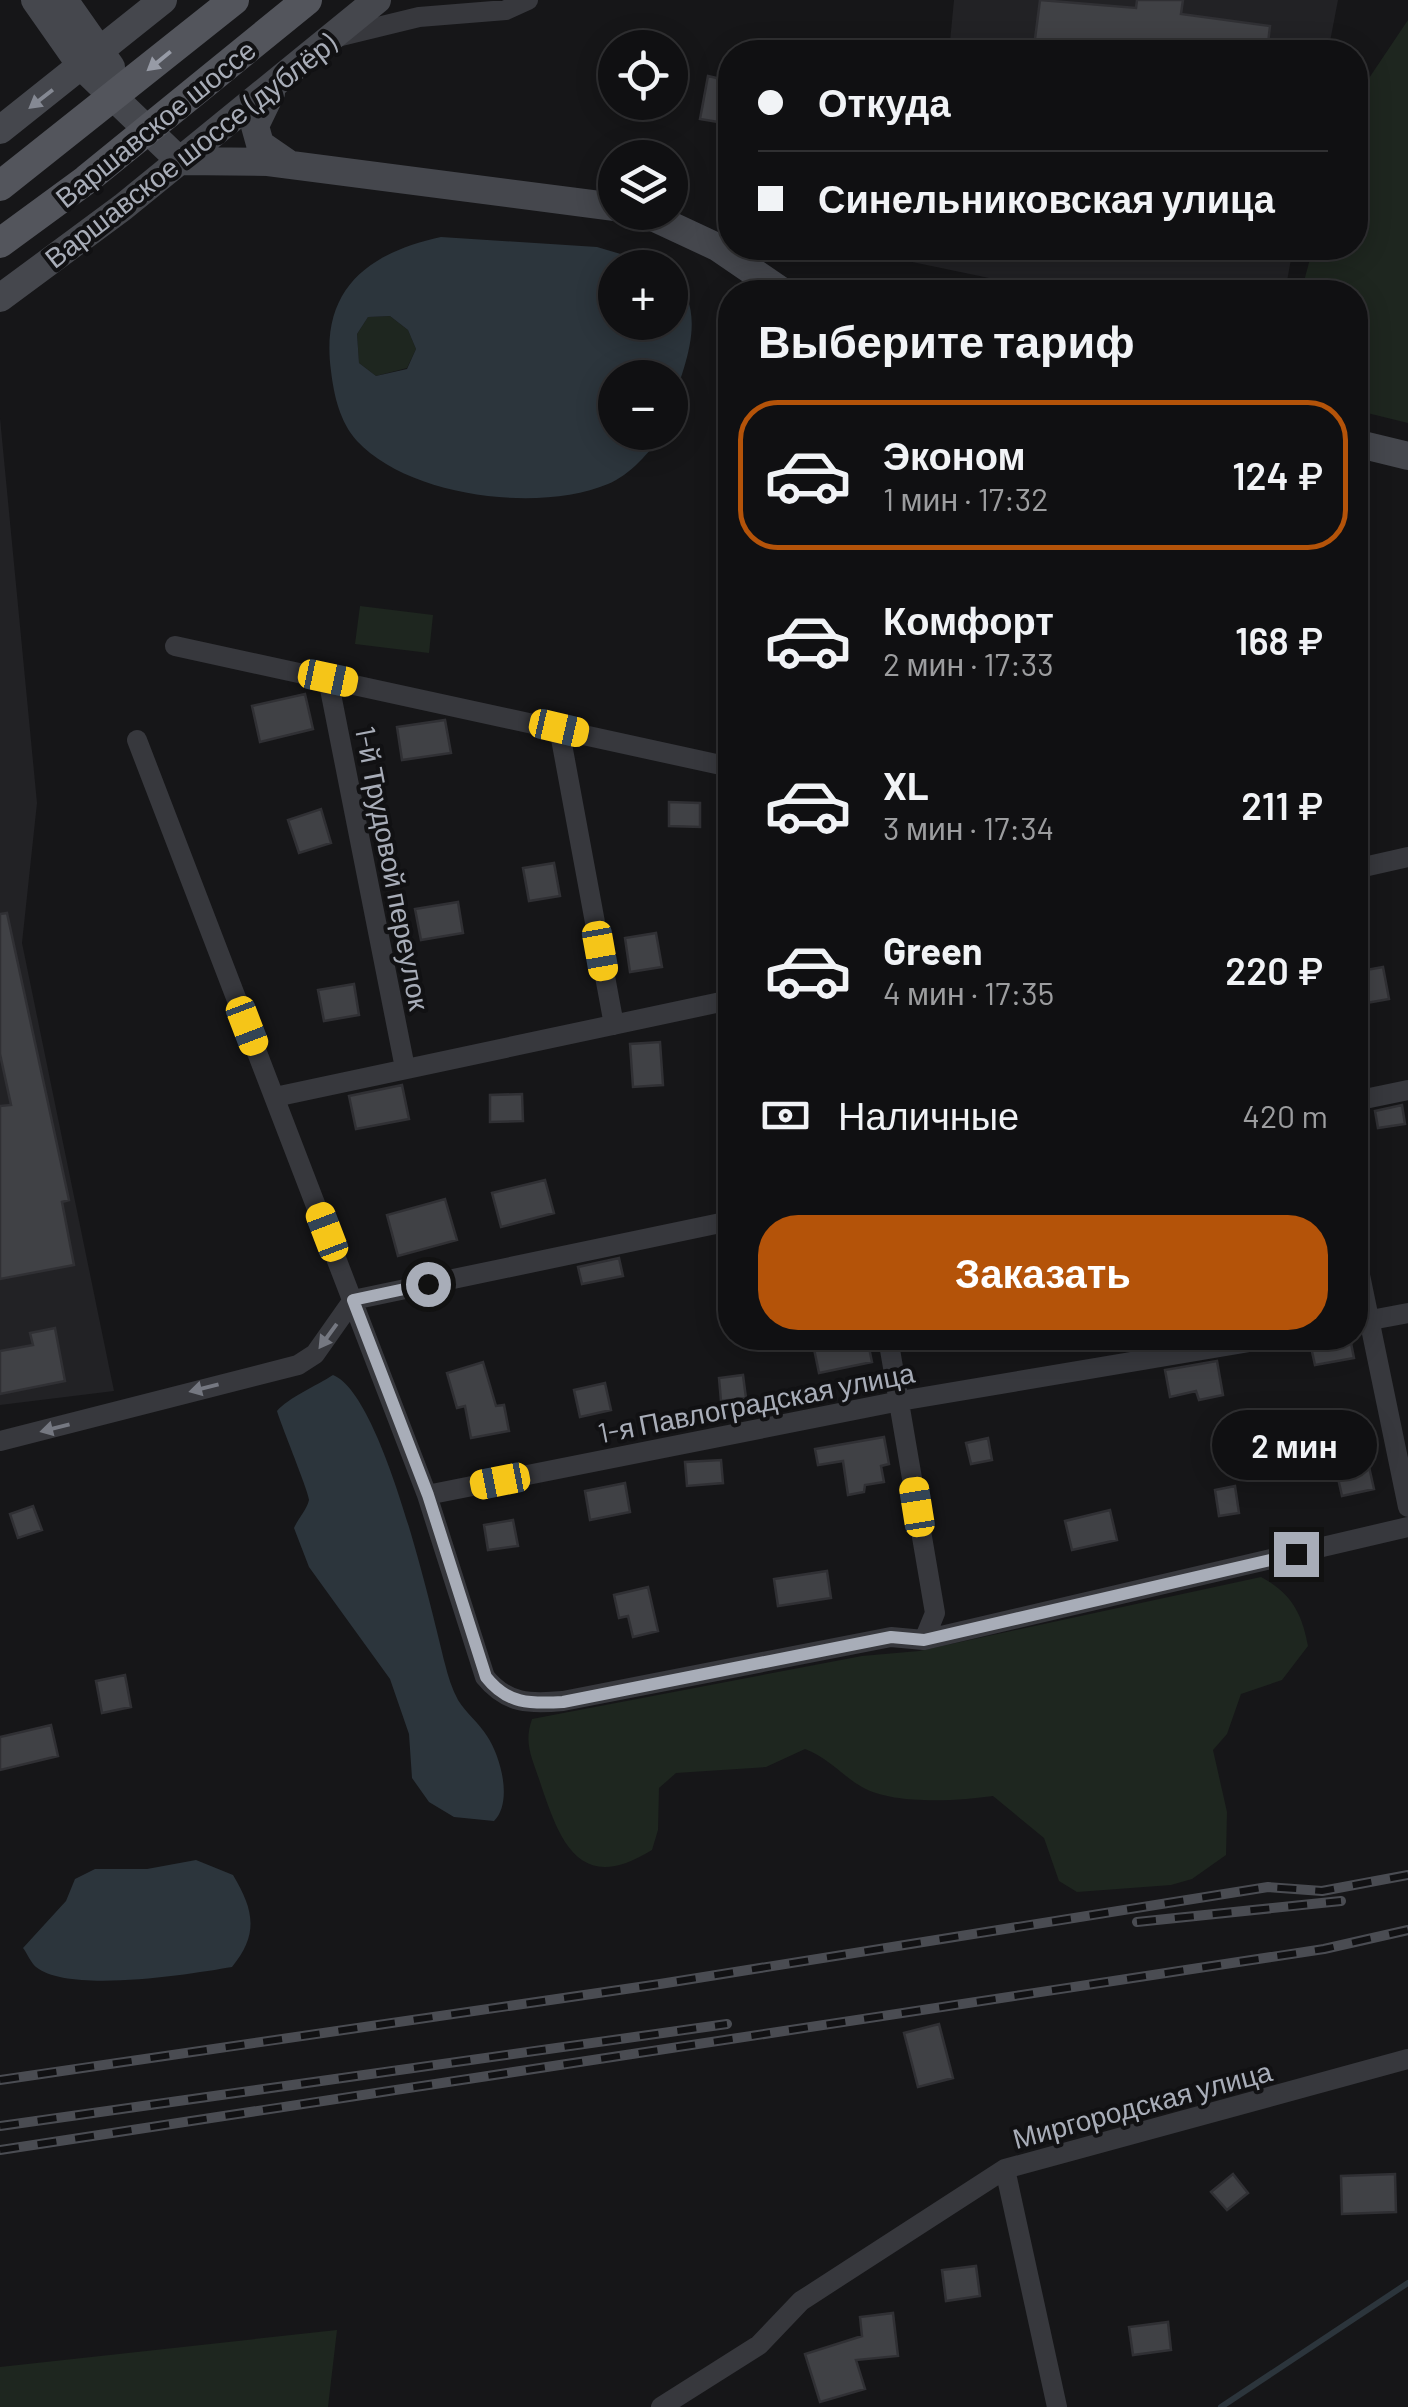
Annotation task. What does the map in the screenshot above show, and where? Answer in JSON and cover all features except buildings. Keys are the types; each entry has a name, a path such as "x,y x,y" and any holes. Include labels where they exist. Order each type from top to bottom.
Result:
{"main road":[{"path":"35,0 180,160 291,164 598,205"},
{"path":"64,0 91,59"},
{"path":"0,130 164,0"},
{"name":"Варшавское шоссе","path":"0,186 234,0"},
{"name":"Варшавское шоссе","path":"0,243 86,180 307,0"},
{"name":"Варшавское шоссе (дублёр)","path":"0,298 276,85 377,0"},
{"path":"276,85 260,107 255,126 260,144 291,164"},
{"path":"681,230 718,248"},
{"path":"736,260 765,280"},
{"path":"1368,446 1408,456"}],"street":[{"path":"330,40 419,17 506,10 528,0"},
{"path":"175,646 718,764"},
{"name":"1-й Трудовой переулок","path":"328,678 405,1068"},
{"path":"559,728 614,1025"},
{"path":"137,740 428,1495 486,1677 500,1695 530,1704 563,1702 891,1637 924,1640 1408,1527"},
{"path":"1368,866 1408,857"},
{"path":"275,1097 718,1003"},
{"path":"1368,1098 1408,1090"},
{"path":"0,1441 298,1365 314,1354 353,1300 718,1224"},
{"path":"1368,1321 1408,1313"},
{"path":"1368,1343 1408,1507"},
{"path":"890,1350 934,1613 924,1640"},
{"name":"1-я Павлоградская улица","path":"428,1495 900,1401 1202,1350"},
{"name":"Миргородская улица","path":"662,2407 759,2344 801,2301 1004,2169 1408,2059"},
{"path":"1004,2169 1057,2407"}],"shaded area":[{"path":"954,0 1338,0 1330,40 950,40"},
{"path":"1408,20 1408,423 1368,413 1368,280 1304,280 1310,260 1368,260 1368,80"},
{"path":"441,237 607,250 598,250 598,340 688,340 688,302 692,321 686,360 598,360 598,450 650,450 646,455 624,475 580,493 512,498 441,487 380,460 357,441 342,417 334,390 330,343 341,297 371,265 391,253","holes":["390,316 408,330 416,349 407,369 376,376 359,363 357,334 368,317"]},
{"path":"903,260 1291,260 1287,280 998,280"},
{"path":"390,316 408,330 416,349 407,368 376,376 359,363 357,334 368,317"},
{"path":"0,418 37,803 22,943 114,1391 0,1405"},
{"path":"360,606 433,615 429,653 355,644"},
{"path":"333,1375 352,1391 387,1460 417,1553 452,1687 497,1755 504,1791 500,1813 494,1821 454,1817 429,1802 412,1778 409,1734 390,1679 309,1567 294,1528 309,1500 277,1411"},
{"path":"1261,1577 1294,1605 1308,1646 1282,1680 1241,1694 1227,1734 1213,1750 1227,1812 1226,1855 1192,1879 1171,1885 1077,1892 1059,1881 1044,1838 993,1796 944,1800 875,1793 805,1749 766,1767 676,1773 659,1788 658,1830 652,1850 608,1867 591,1865 566,1844 530,1752 532,1719 862,1656 919,1651"},
{"path":"196,1860 233,1875 246,1900 250,1933 232,1967 131,1980 75,1979 36,1967 23,1948 66,1901 75,1879 95,1869 147,1869"},
{"path":"337,2330 328,2407 0,2407 0,2367"}],"waterway":[{"path":"1221,2407 1408,2283"}],"railway":[{"path":"0,2080 660,1984 1268,1887 1322,1891 1408,1875"},
{"path":"1137,1922 1341,1901"},
{"path":"0,2150 1324,1949 1408,1930"},
{"path":"0,2126 727,2024"}],"route":[{"path":"428,1284 353,1300 428,1495 486,1677 500,1695 530,1704 563,1702 891,1637 924,1640 1296,1554"}]}
